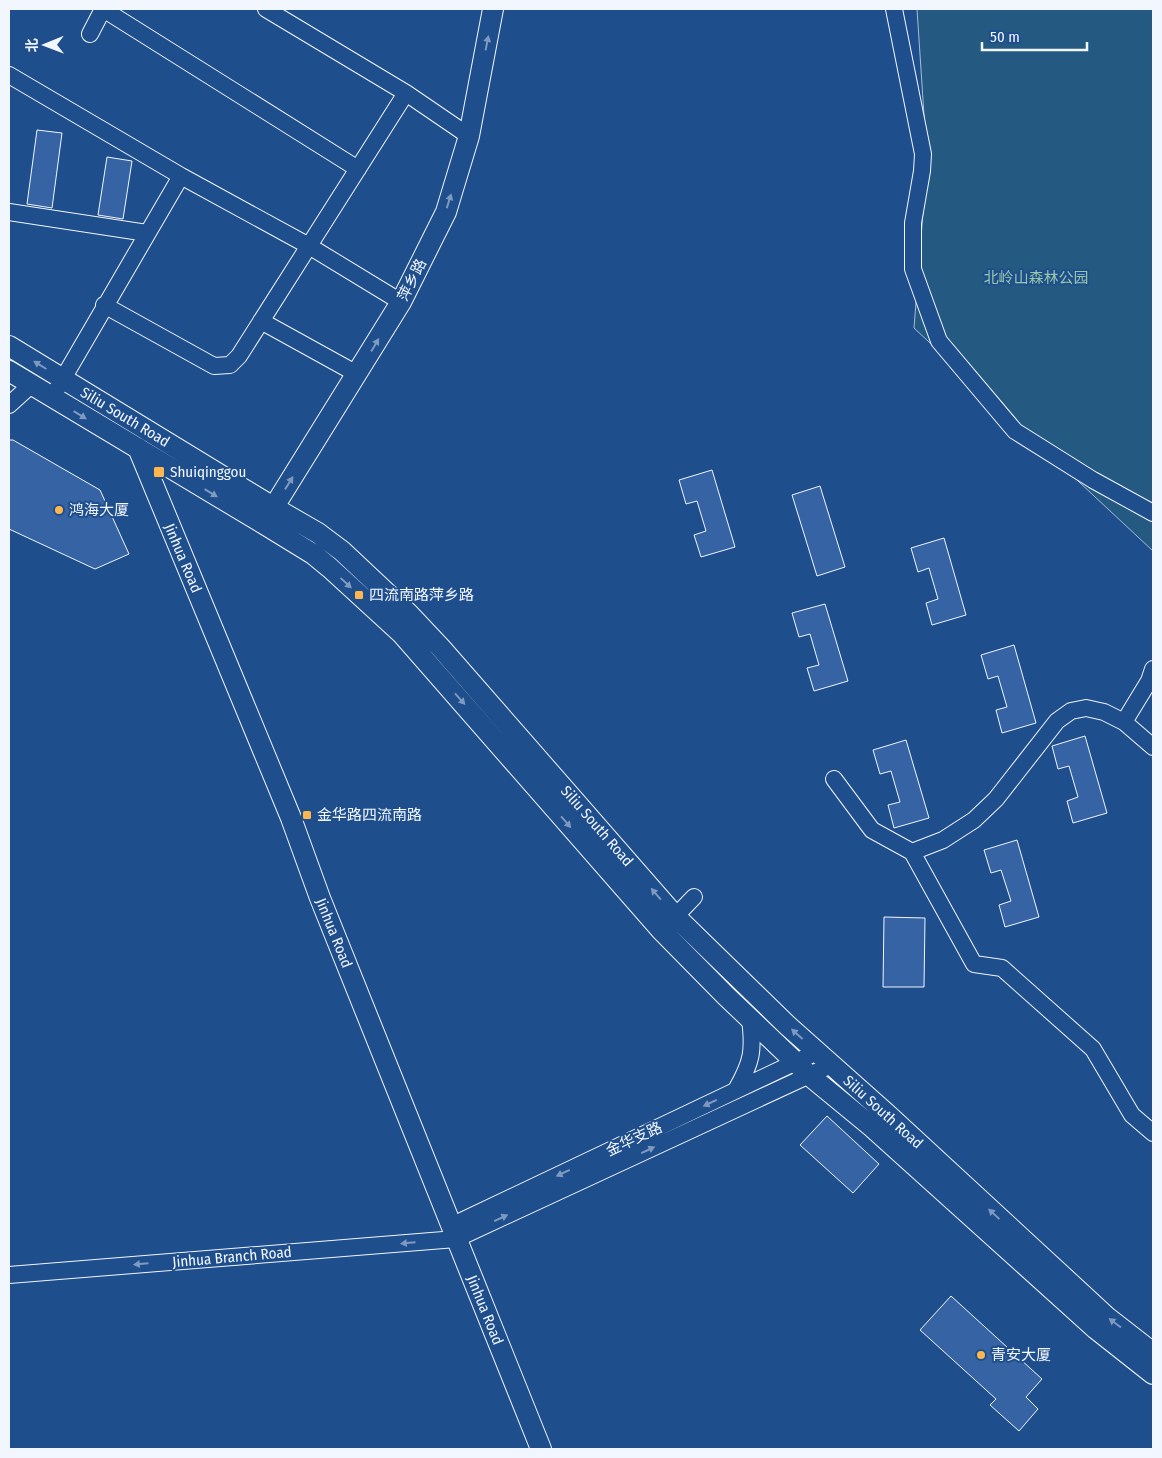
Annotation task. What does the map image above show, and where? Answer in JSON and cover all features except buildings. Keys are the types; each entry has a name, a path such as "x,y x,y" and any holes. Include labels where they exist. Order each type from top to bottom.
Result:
{"main road":[{"name":"萍乡路","path":"268,516 401,302 446,212 469,136 493,9"},
{"name":"Siliu South Road","path":"9,346 127,418 268,516 330,568 402,634 661,930 750,1019 803,1069 872,1127 1096,1330 1153,1374"},
{"name":"Siliu South Road","path":"9,371 139,450 268,516 318,533 342,551 409,614 676,916 752,992 1108,1318 1153,1352"},
{"name":"Jinhua Road","path":"127,418 291,818 320,898 541,1449"}],"street":[{"path":"90,34 103,9 358,169"},
{"path":"266,9 406,93 469,136"},
{"path":"894,9 923,154 922,172 913,223 913,269 939,341 1015,431 1093,480 1153,513"},
{"path":"9,75 180,176 309,246 401,302"},
{"path":"104,305 214,366 230,365 239,356 406,93"},
{"path":"53,398 104,305 180,176"},
{"path":"9,212 147,233"},
{"path":"261,321 357,374"},
{"path":"9,405 31,385"},
{"path":"1124,722 1151,675"},
{"path":"912,852 943,840 974,820 996,799 1057,721 1071,711 1086,708 1104,712 1124,722 1153,747"},
{"path":"834,779 872,830 912,852 974,964 1002,968 1093,1049 1132,1114 1153,1133"},
{"path":"661,930 694,897"},
{"path":"736,1090 751,1060 753,1038 750,1019"},
{"path":"454,1232 824,1058"},
{"name":"金华支路","path":"454,1232 736,1090 803,1069"},
{"name":"Jinhua Branch Road","path":"9,1275 454,1232"}],"green space":[{"name":"北岭山森林公园","path":"917,9 1153,9 1153,551 914,328 927,161"}],"place":[{"name":"Shuiqinggou","path":"159,472"},
{"name":"鸿海大厦","path":"59,510"},
{"name":"四流南路萍乡路","path":"359,595"},
{"name":"金华路四流南路","path":"307,815"},
{"name":"青安大厦","path":"981,1355"}]}
